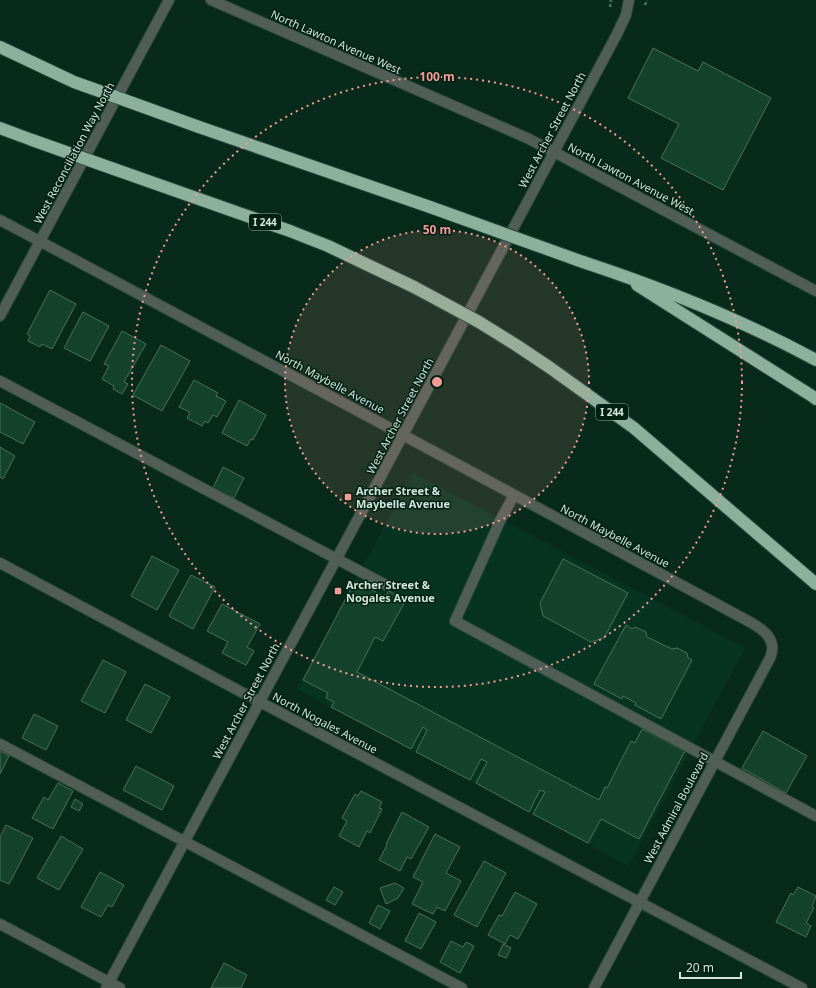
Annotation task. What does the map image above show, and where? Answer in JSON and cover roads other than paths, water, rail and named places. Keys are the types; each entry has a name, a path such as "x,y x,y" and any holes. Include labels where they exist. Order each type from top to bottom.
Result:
{"highway":[{"path":"0,39 36,65"},
{"path":"0,47 74,82 694,301 816,360"},
{"name":"I 244","path":"0,128 290,231 328,246 414,287 479,322 555,371 634,428 816,584"},
{"path":"620,274 812,396 816,400"}],"street":[{"name":"West Reconciliation Way North","path":"0,316 41,242 169,0"},
{"name":"North Lawton Avenue West","path":"211,0 486,120 554,152 816,291"},
{"name":"West Archer Street North","path":"107,985 617,34 626,15 629,0"},
{"name":"North Maybelle Avenue","path":"0,220 762,629 771,639"},
{"path":"0,381 386,585"},
{"path":"514,495 500,521 455,621 816,816"},
{"name":"North Nogales Avenue","path":"0,563 802,988"},
{"name":"West Admiral Boulevard","path":"594,988 770,658 772,654 771,639"},
{"path":"0,744 462,988"},
{"path":"0,924 107,985 120,988"}],"place":[{"name":"Archer Street & Maybelle Avenue","path":"348,497"},
{"name":"Archer Street & Nogales Avenue","path":"338,591"}]}
